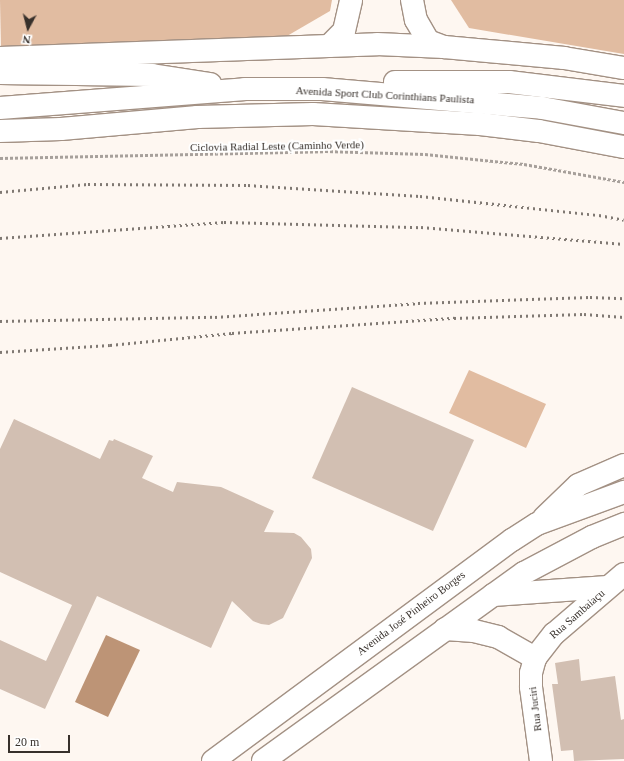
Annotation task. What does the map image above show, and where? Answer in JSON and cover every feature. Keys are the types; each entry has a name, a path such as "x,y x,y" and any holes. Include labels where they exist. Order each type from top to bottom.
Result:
{"main road":[{"path":"329,46 344,31 351,0"},
{"path":"412,0 416,20 428,41 444,47"},
{"path":"0,58 377,44 444,47 564,58 624,68"},
{"path":"0,73 152,75 245,89"},
{"path":"322,89 372,83 446,80 509,82 624,96"},
{"name":"Avenida Sport Club Corinthians Paulista","path":"0,108 245,89 322,89 535,107 624,123"},
{"name":"Avenida Sport Club Corinthians Paulista","path":"0,131 61,129 197,117 313,114 480,124 539,131 624,147"},
{"path":"537,524 578,485 624,465"},
{"name":"Avenida José Pinheiro Borges","path":"213,761 461,576 537,524 624,492"},
{"path":"263,761 444,629 531,569 592,536 624,524"},
{"path":"493,596 616,581"},
{"name":"Rua Sambaiaçu","path":"535,658 554,634 616,581"},
{"path":"444,629 474,631 498,637 535,658"},
{"name":"Rua Juciri","path":"535,658 531,673 541,761"}],"path":[{"name":"Ciclovia Radial Leste (Caminho Verde)","path":"0,158 325,151 417,154 524,164 624,182"}],"shaded area":[{"path":"0,0 332,0 330,11 287,36 1,48"},
{"path":"451,0 624,0 624,54 469,28"},
{"path":"469,370 546,404 526,448 449,413"},
{"path":"106,635 140,650 108,717 75,702"}],"building":[{"path":"352,387 474,440 433,531 312,478"},
{"path":"14,419 100,459 109,440 113,441 114,439 153,456 142,478 173,492 177,482 221,487 274,511 264,532 294,533 301,537 311,549 312,558 283,618 269,625 261,624 253,621 232,601 211,648 97,596 45,709 0,689 0,640 46,661 72,605 0,572 0,449"},
{"path":"579,659 581,681 615,676 621,720 624,719 624,759 574,761 573,750 561,751 552,684 558,684 555,663"}],"railway":[{"path":"0,192 88,184 248,185 420,196 599,215 624,220"},
{"path":"0,238 224,222 421,227 624,244"},
{"path":"0,321 215,317 418,303 590,297 624,298"},
{"path":"0,352 110,345 232,333 454,318 584,314 624,317"}]}
